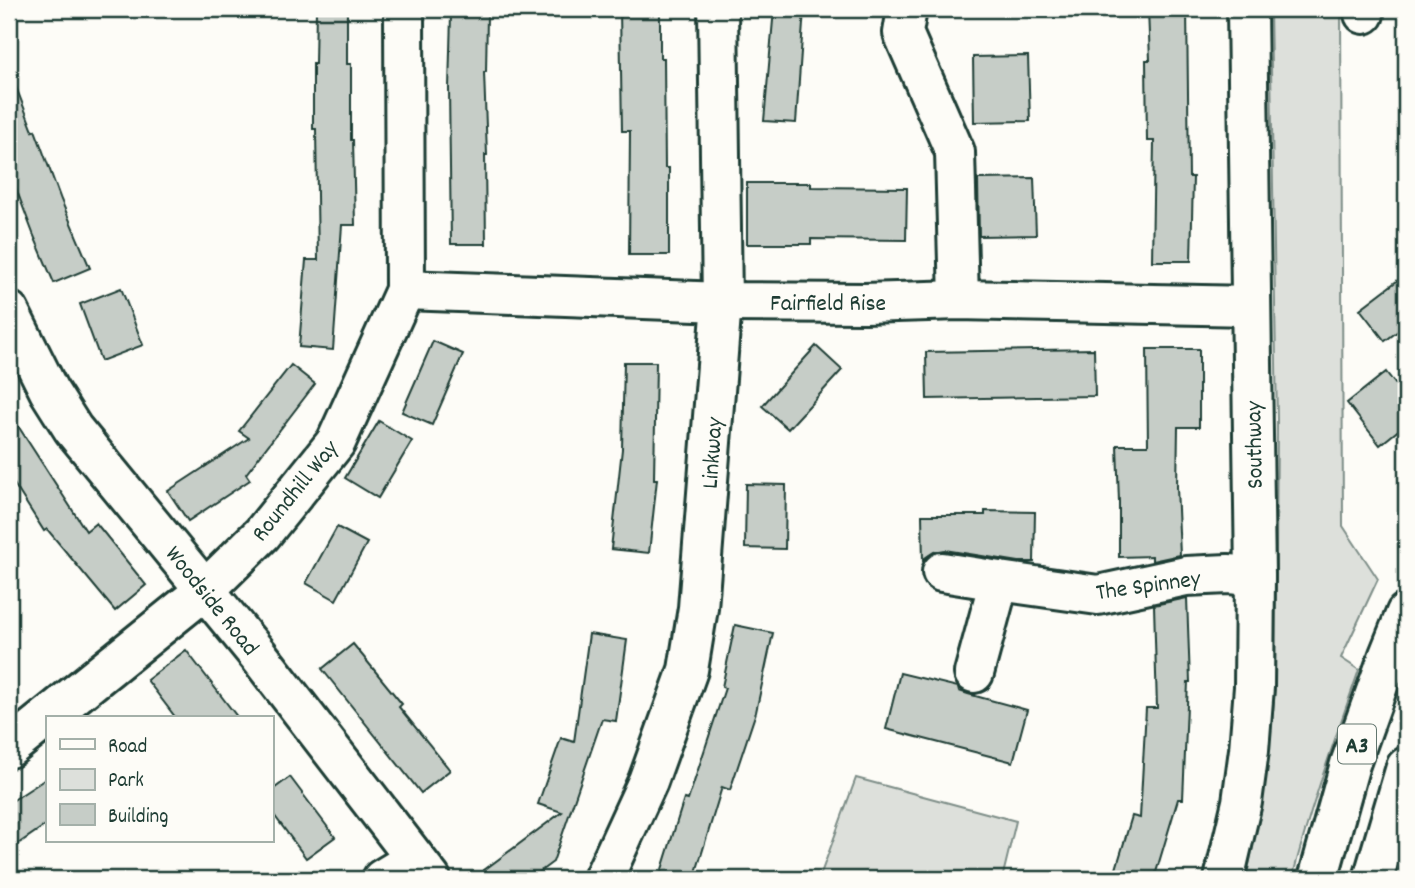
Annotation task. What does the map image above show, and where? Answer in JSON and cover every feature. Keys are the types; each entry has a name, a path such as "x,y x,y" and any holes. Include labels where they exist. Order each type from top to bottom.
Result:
{"main road":[{"name":"Roundhill Way","path":"49,716 205,590 262,534 336,442 405,290 404,9"},
{"name":"Linkway","path":"603,879 648,781 688,670 698,608 722,302 718,9"},
{"path":"907,9 903,33 955,152 958,300"},
{"name":"Southway","path":"1224,879 1242,802 1254,687 1255,576 1247,9"},
{"name":"Fairfield Rise","path":"405,290 722,302 866,303 958,300 1251,306"},
{"name":"Woodside Road","path":"9,311 49,391 73,429 259,656 423,869"},
{"name":"The Spinney","path":"942,572 1098,595 1186,576 1255,576"},
{"path":"974,673 999,581"},
{"name":"A3","path":"1318,879 1350,764 1406,613"},
{"name":"Roundhill Way","path":"9,748 46,718"},
{"name":"A3","path":"1373,879 1406,767"},
{"path":"382,879 423,869"}],"green space":[{"path":"1270,9 1341,9 1343,526 1378,579 1341,658 1359,670 1315,800 1292,879 1246,879 1264,783 1275,686 1277,422"},
{"path":"856,778 1016,821 1002,879 819,879"}],"building":[{"path":"316,9 347,9 347,64 351,64 355,225 342,225 333,350 299,347 306,260 318,260 316,129 313,129"},
{"path":"620,9 660,9 660,58 664,58 665,168 669,168 669,255 629,255 630,131 622,131"},
{"path":"774,9 804,9 796,123 764,121"},
{"path":"1148,9 1187,9 1189,177 1193,177 1191,261 1152,261 1154,141 1147,141 1146,60 1150,60"},
{"path":"451,15 487,15 484,72 486,244 451,244"},
{"path":"1028,56 1030,121 974,122 973,57"},
{"path":"11,74 90,268 54,283 9,170"},
{"path":"1034,178 1036,235 979,236 978,179"},
{"path":"747,183 907,188 906,240 811,239 811,244 747,244"},
{"path":"1406,274 1406,325 1385,341 1360,309"},
{"path":"121,288 143,345 101,361 80,304"},
{"path":"433,341 463,354 432,425 402,412"},
{"path":"816,346 842,370 788,429 762,406"},
{"path":"1094,349 1095,396 927,399 926,352"},
{"path":"1147,349 1199,349 1199,427 1178,427 1180,555 1152,561 1152,556 1119,557 1117,445 1148,445"},
{"path":"624,362 656,362 654,479 657,479 649,553 611,549 622,449"},
{"path":"291,365 315,384 246,474 250,480 188,521 168,491 249,438 239,431"},
{"path":"1386,372 1406,398 1406,424 1380,445 1347,403"},
{"path":"9,412 86,531 96,523 146,585 115,611 47,529 44,531 9,476"},
{"path":"379,421 412,441 378,498 345,478"},
{"path":"746,484 786,485 785,549 745,548"},
{"path":"985,511 1035,512 1034,562 945,550 934,552 923,562 922,515 985,515"},
{"path":"337,527 367,543 336,600 306,583"},
{"path":"1187,598 1190,682 1183,799 1178,799 1154,879 1113,879 1132,816 1140,818 1146,708 1157,708 1154,605"},
{"path":"735,625 773,633 756,712 730,790 722,787 694,879 659,879 684,799 688,800 725,688 722,687"},
{"path":"589,634 627,640 616,721 602,719 553,862 530,879 472,879 562,812 538,804 561,738 574,742"},
{"path":"353,644 402,704 399,707 450,770 421,793 322,669"},
{"path":"186,650 236,716 174,716 147,680"},
{"path":"900,673 958,687 959,691 968,694 1027,710 1013,762 886,729"},
{"path":"290,777 335,837 306,858 273,814 273,790"},
{"path":"46,779 46,825 9,850 9,803"}]}
